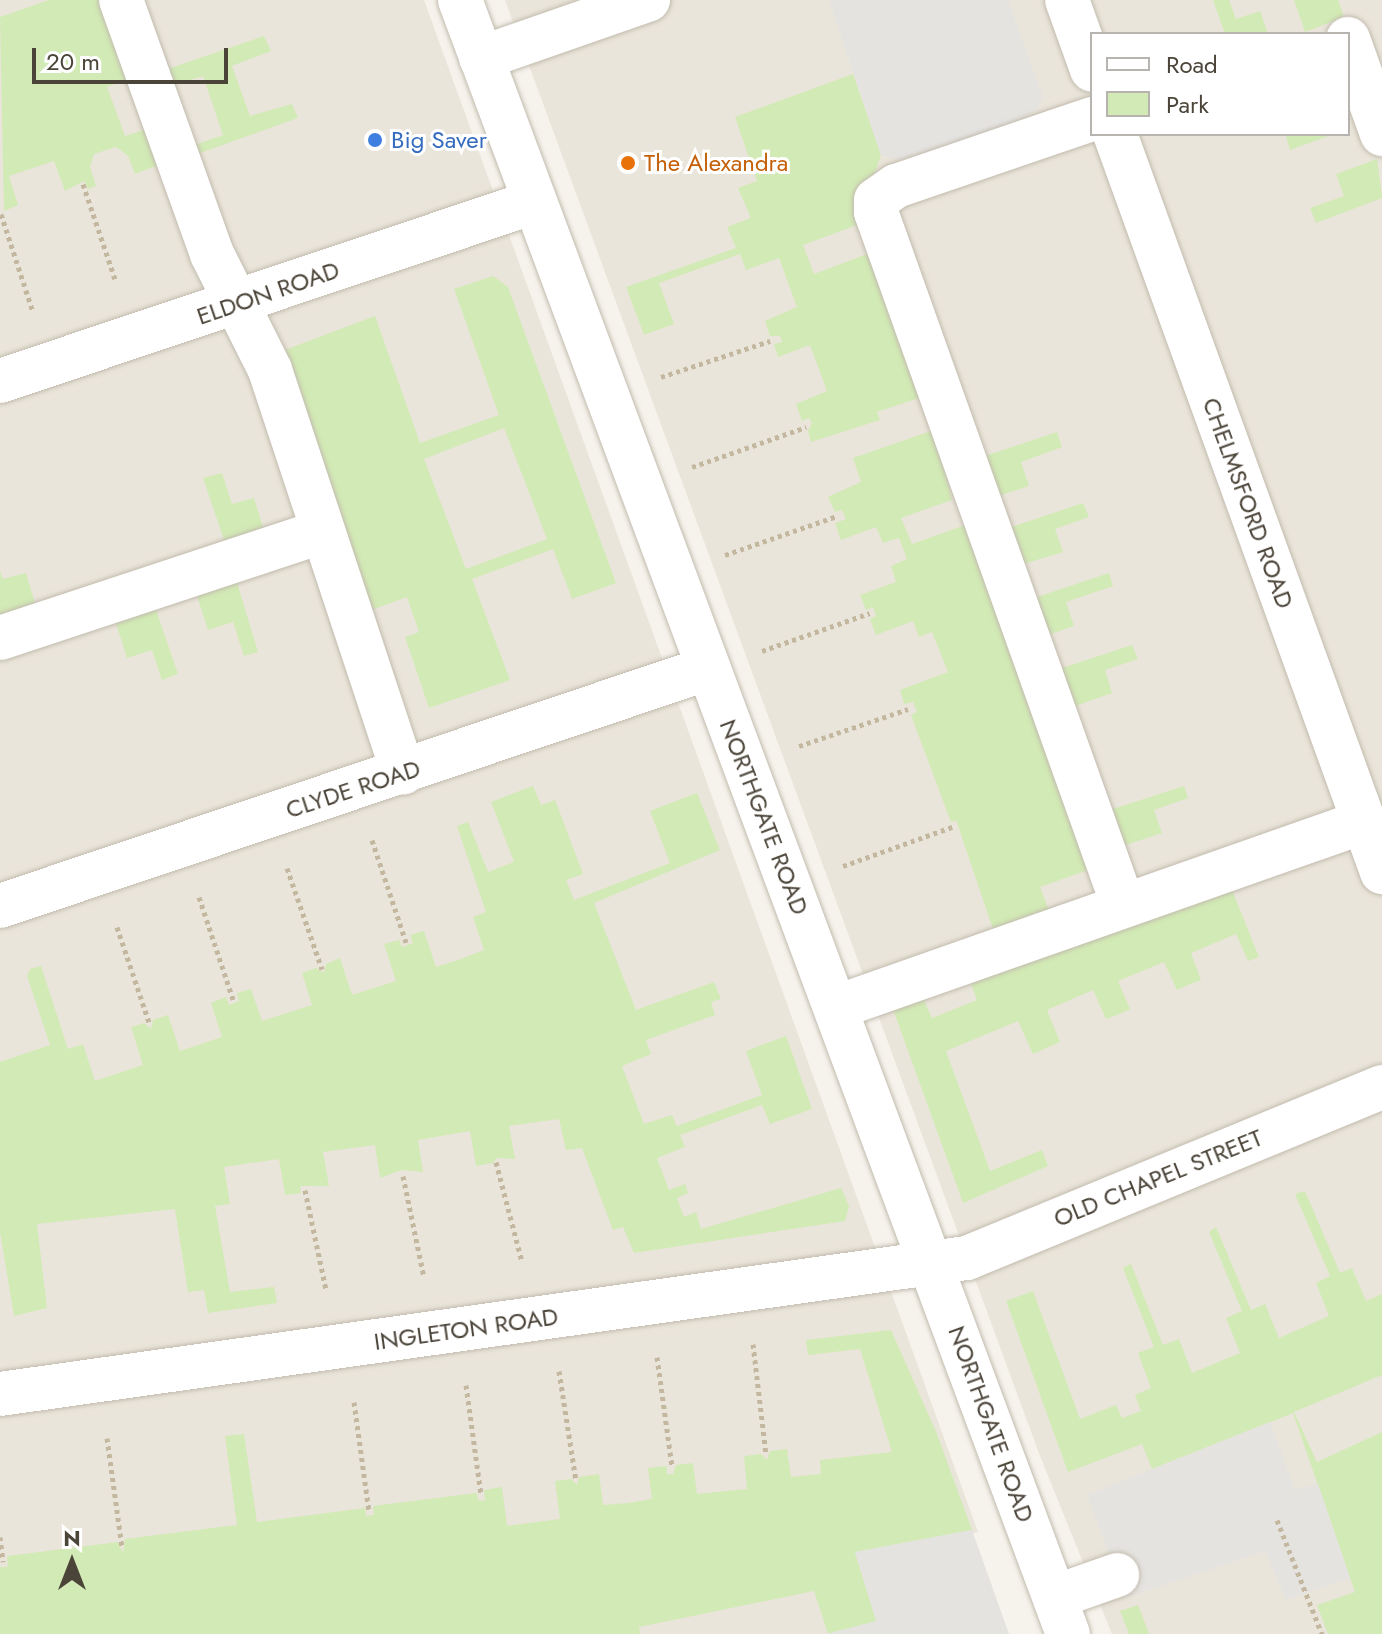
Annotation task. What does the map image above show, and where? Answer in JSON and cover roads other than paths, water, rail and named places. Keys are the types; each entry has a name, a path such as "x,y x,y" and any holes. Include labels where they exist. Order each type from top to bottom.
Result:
{"street":[{"path":"121,0 200,225 270,370 403,773"},
{"name":"NORTHGATE ROAD","path":"460,0 706,669 837,1007 1062,1615"},
{"path":"481,58 648,0"},
{"path":"1067,0 1090,64"},
{"path":"1350,34 1382,21"},
{"path":"1350,43 1382,134"},
{"path":"1090,120 896,186 876,200 876,212 1123,905"},
{"name":"CHELMSFORD ROAD","path":"1116,136 1365,794 1382,872"},
{"name":"ELDON ROAD","path":"0,381 534,202"},
{"path":"0,638 323,531"},
{"name":"CLYDE ROAD","path":"0,906 706,669"},
{"path":"837,1007 1123,905 1365,794"},
{"name":"OLD CHAPEL STREET","path":"932,1265 967,1258 1382,1087"},
{"name":"INGLETON ROAD","path":"0,1394 932,1265"},
{"path":"1062,1615 1117,1575"}],"place":[{"name":"Big Saver","path":"375,140"},
{"name":"The Alexandra","path":"628,163"}]}
